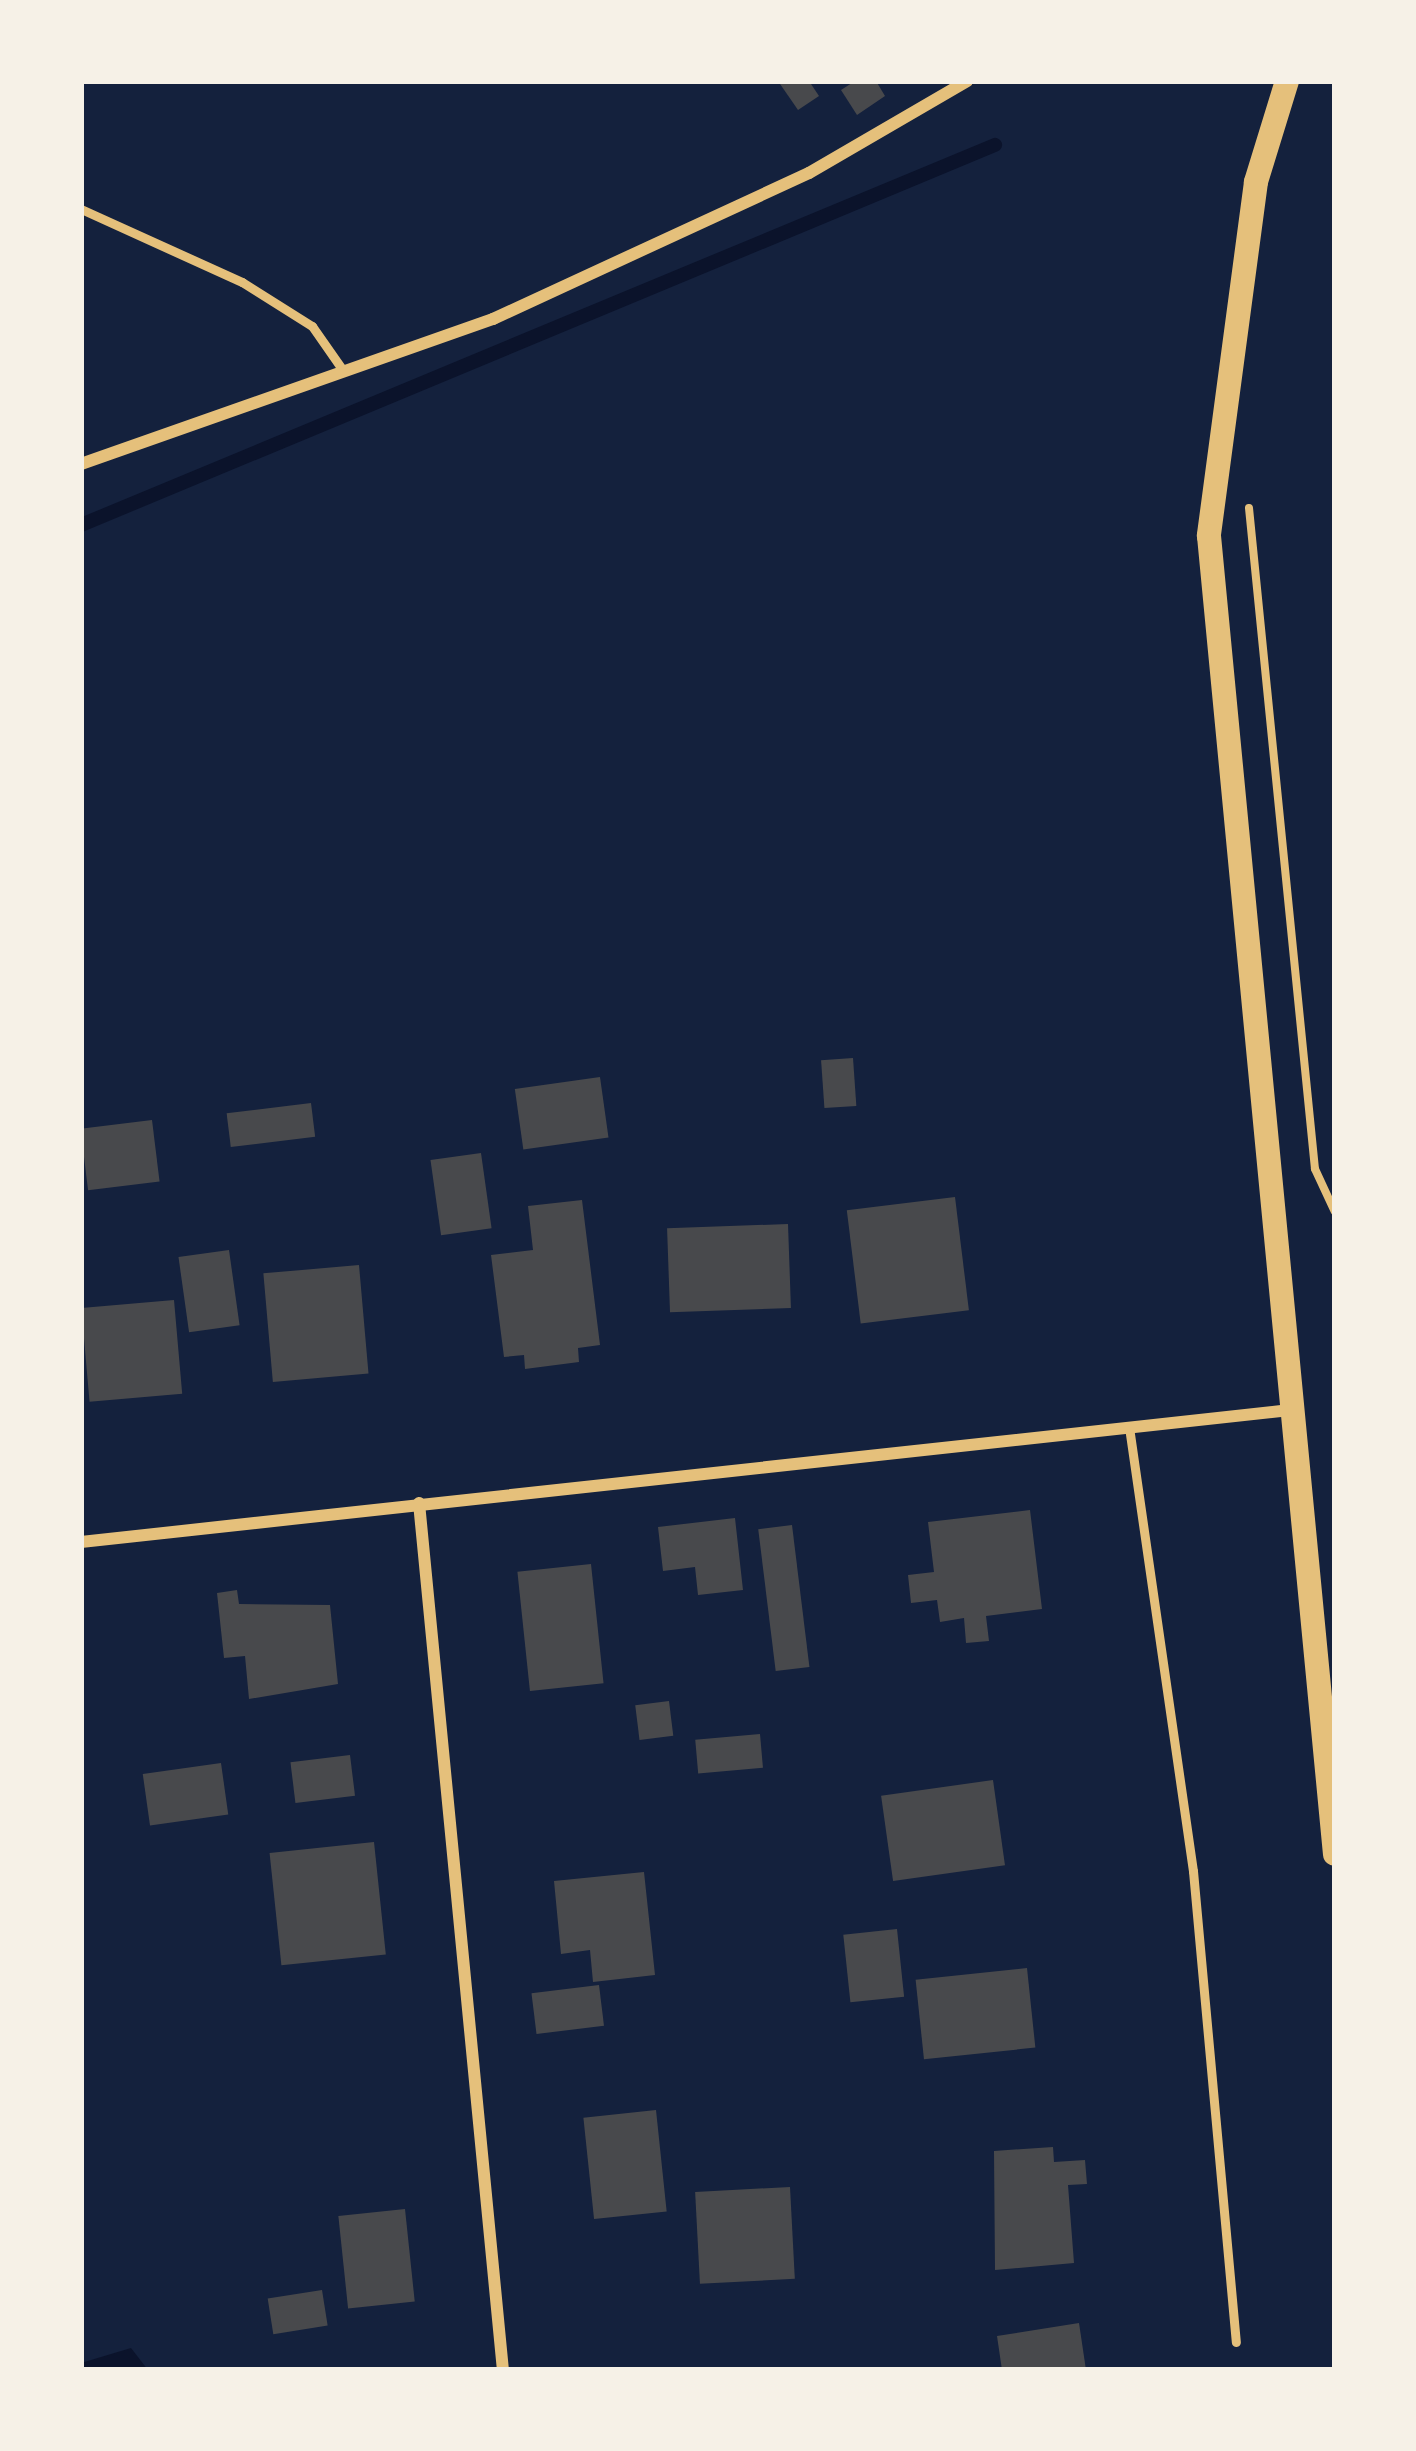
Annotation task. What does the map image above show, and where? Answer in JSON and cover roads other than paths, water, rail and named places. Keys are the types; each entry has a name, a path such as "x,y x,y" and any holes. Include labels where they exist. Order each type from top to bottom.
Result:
{"main road":[{"path":"1287,81 1256,182 1209,536 1335,1854"}],"street":[{"path":"81,464 556,290 809,172 967,81"},
{"path":"81,1542 1290,1410"},
{"path":"419,1502 502,2370"}],"lane":[{"path":"81,209 242,282 312,326 342,369"},
{"path":"1130,1427 1193,1871 1236,2342"}],"water":[{"path":"131,2348 148,2370 81,2370 81,2363"}],"waterway":[{"path":"81,525 995,145"}]}
